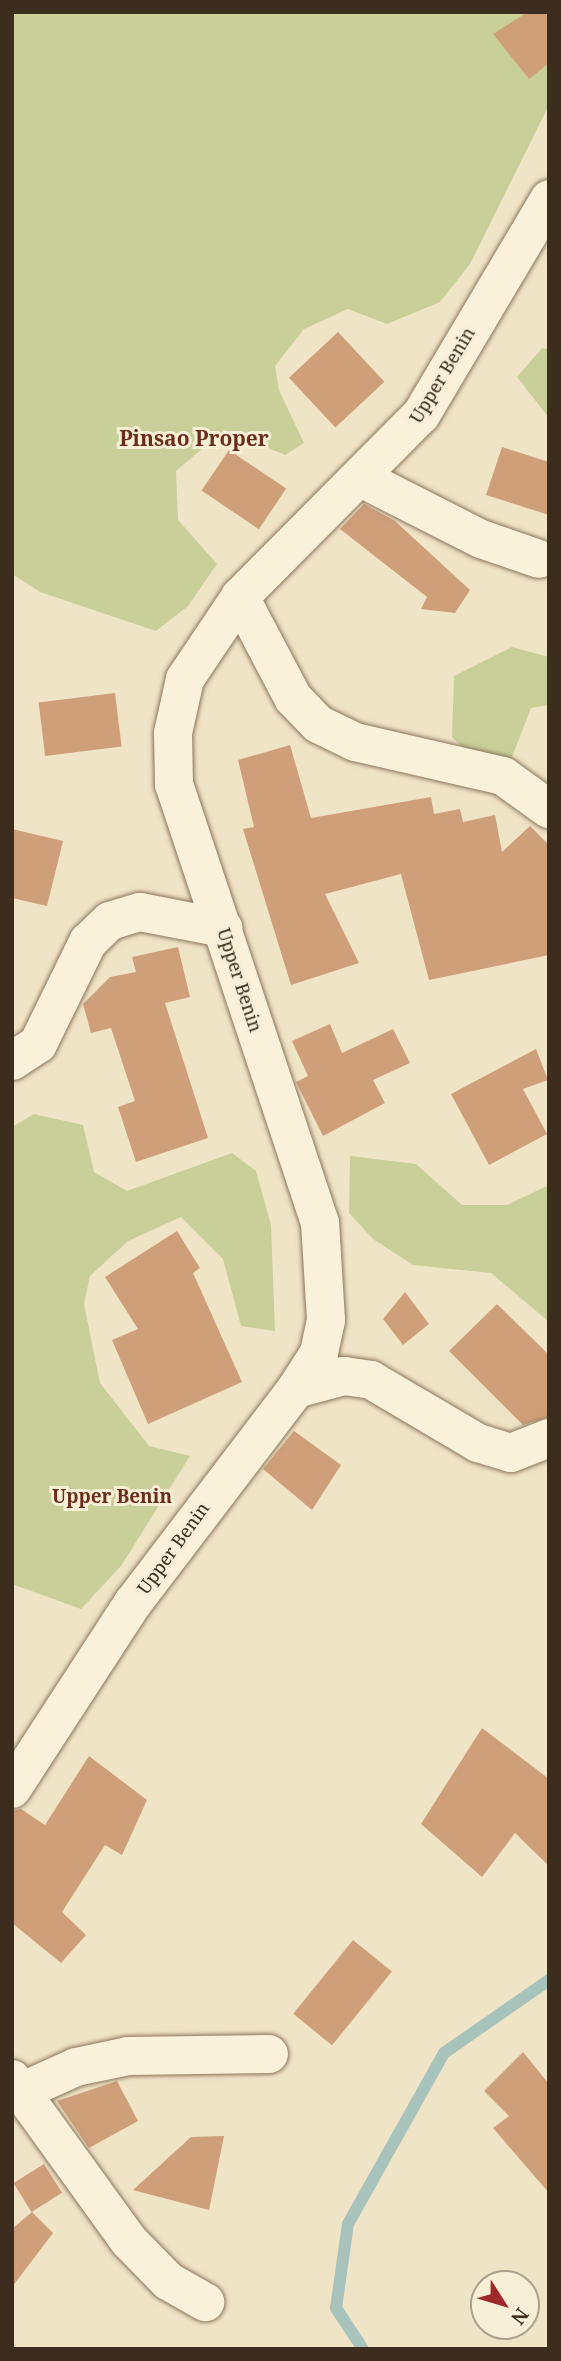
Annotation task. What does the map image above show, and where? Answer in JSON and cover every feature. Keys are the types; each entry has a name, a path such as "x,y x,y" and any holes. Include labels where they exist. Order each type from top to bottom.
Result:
{"street":[{"name":"Upper Benin","path":"12,1789 134,1603 296,1389 318,1353 326,1320 320,1223 174,785 173,733 185,678 240,597 363,479 421,415 549,199"},
{"path":"363,479 469,533 539,559"},
{"path":"240,597 292,698 318,724 355,742 503,776 549,809"},
{"path":"12,1061 37,1044 88,942 110,921 139,912 223,928"},
{"path":"296,1389 344,1376 371,1380 478,1443 511,1453 549,1438"},
{"path":"205,2302 167,2281 129,2241 19,2084 76,2067 128,2056 270,2054"}],"green space":[{"path":"12,12 549,12 549,105 470,264 440,302 387,324 348,309 304,329 275,366 279,390 304,443 285,455 224,430 176,471 178,520 217,564 188,606 156,631 40,592 12,574"},
{"path":"542,348 549,349 549,418 517,377"},
{"path":"512,647 549,657 549,705 531,708 510,762 480,764 452,737 454,676"},
{"path":"34,1114 83,1125 94,1172 127,1191 232,1153 256,1171 271,1225 275,1331 241,1326 223,1259 181,1217 128,1241 90,1276 84,1304 100,1383 149,1446 190,1456 121,1566 81,1609 12,1584 12,1127"},
{"path":"350,1156 416,1164 462,1205 507,1205 549,1185 549,1322 491,1273 413,1265 373,1239 349,1213"}],"building":[{"path":"528,12 549,12 549,63 529,79 493,34"},
{"path":"338,332 384,382 335,427 289,378"},
{"path":"502,447 549,462 549,515 486,495"},
{"path":"229,450 286,489 259,529 202,491"},
{"path":"364,504 395,521 470,590 455,613 421,609 427,597 340,529"},
{"path":"115,693 122,747 45,756 39,702"},
{"path":"290,745 311,818 431,797 434,814 460,809 463,822 495,815 502,852 530,826 549,845 549,955 429,980 401,874 325,894 359,963 291,985 243,829 254,827 238,760"},
{"path":"12,829 63,841 47,906 12,898"},
{"path":"178,947 190,997 165,1003 208,1138 136,1162 118,1107 135,1101 111,1028 91,1033 83,1004 110,977 136,972 132,957"},
{"path":"330,1024 342,1053 393,1029 410,1063 373,1080 385,1103 323,1136 296,1082 308,1076 292,1041"},
{"path":"536,1049 548,1080 523,1089 547,1134 489,1165 451,1094"},
{"path":"177,1231 200,1268 193,1273 242,1382 148,1424 112,1340 138,1329 105,1277"},
{"path":"405,1292 429,1324 403,1345 383,1319"},
{"path":"497,1304 549,1355 549,1417 523,1425 449,1351"},
{"path":"294,1431 341,1465 312,1510 263,1469"},
{"path":"482,1728 549,1779 549,1866 515,1833 482,1877 421,1824"},
{"path":"89,1756 147,1800 122,1855 105,1845 62,1912 86,1935 61,1963 12,1923 12,1811 21,1809 45,1825"},
{"path":"353,1940 392,1971 332,2045 293,2014"},
{"path":"523,2052 549,2084 549,2193 493,2128 509,2116 484,2091"},
{"path":"117,2081 138,2121 89,2148 57,2101"},
{"path":"224,2136 209,2210 133,2190 191,2137"},
{"path":"44,2164 62,2193 31,2212 13,2183"},
{"path":"32,2212 53,2233 12,2287 12,2229"}],"waterway":[{"path":"363,2349 336,2308 348,2224 444,2053 549,1980"}],"district":[{"name":"Pinsao Proper","path":"194,438"},
{"name":"Upper Benin","path":"112,1497"}]}
